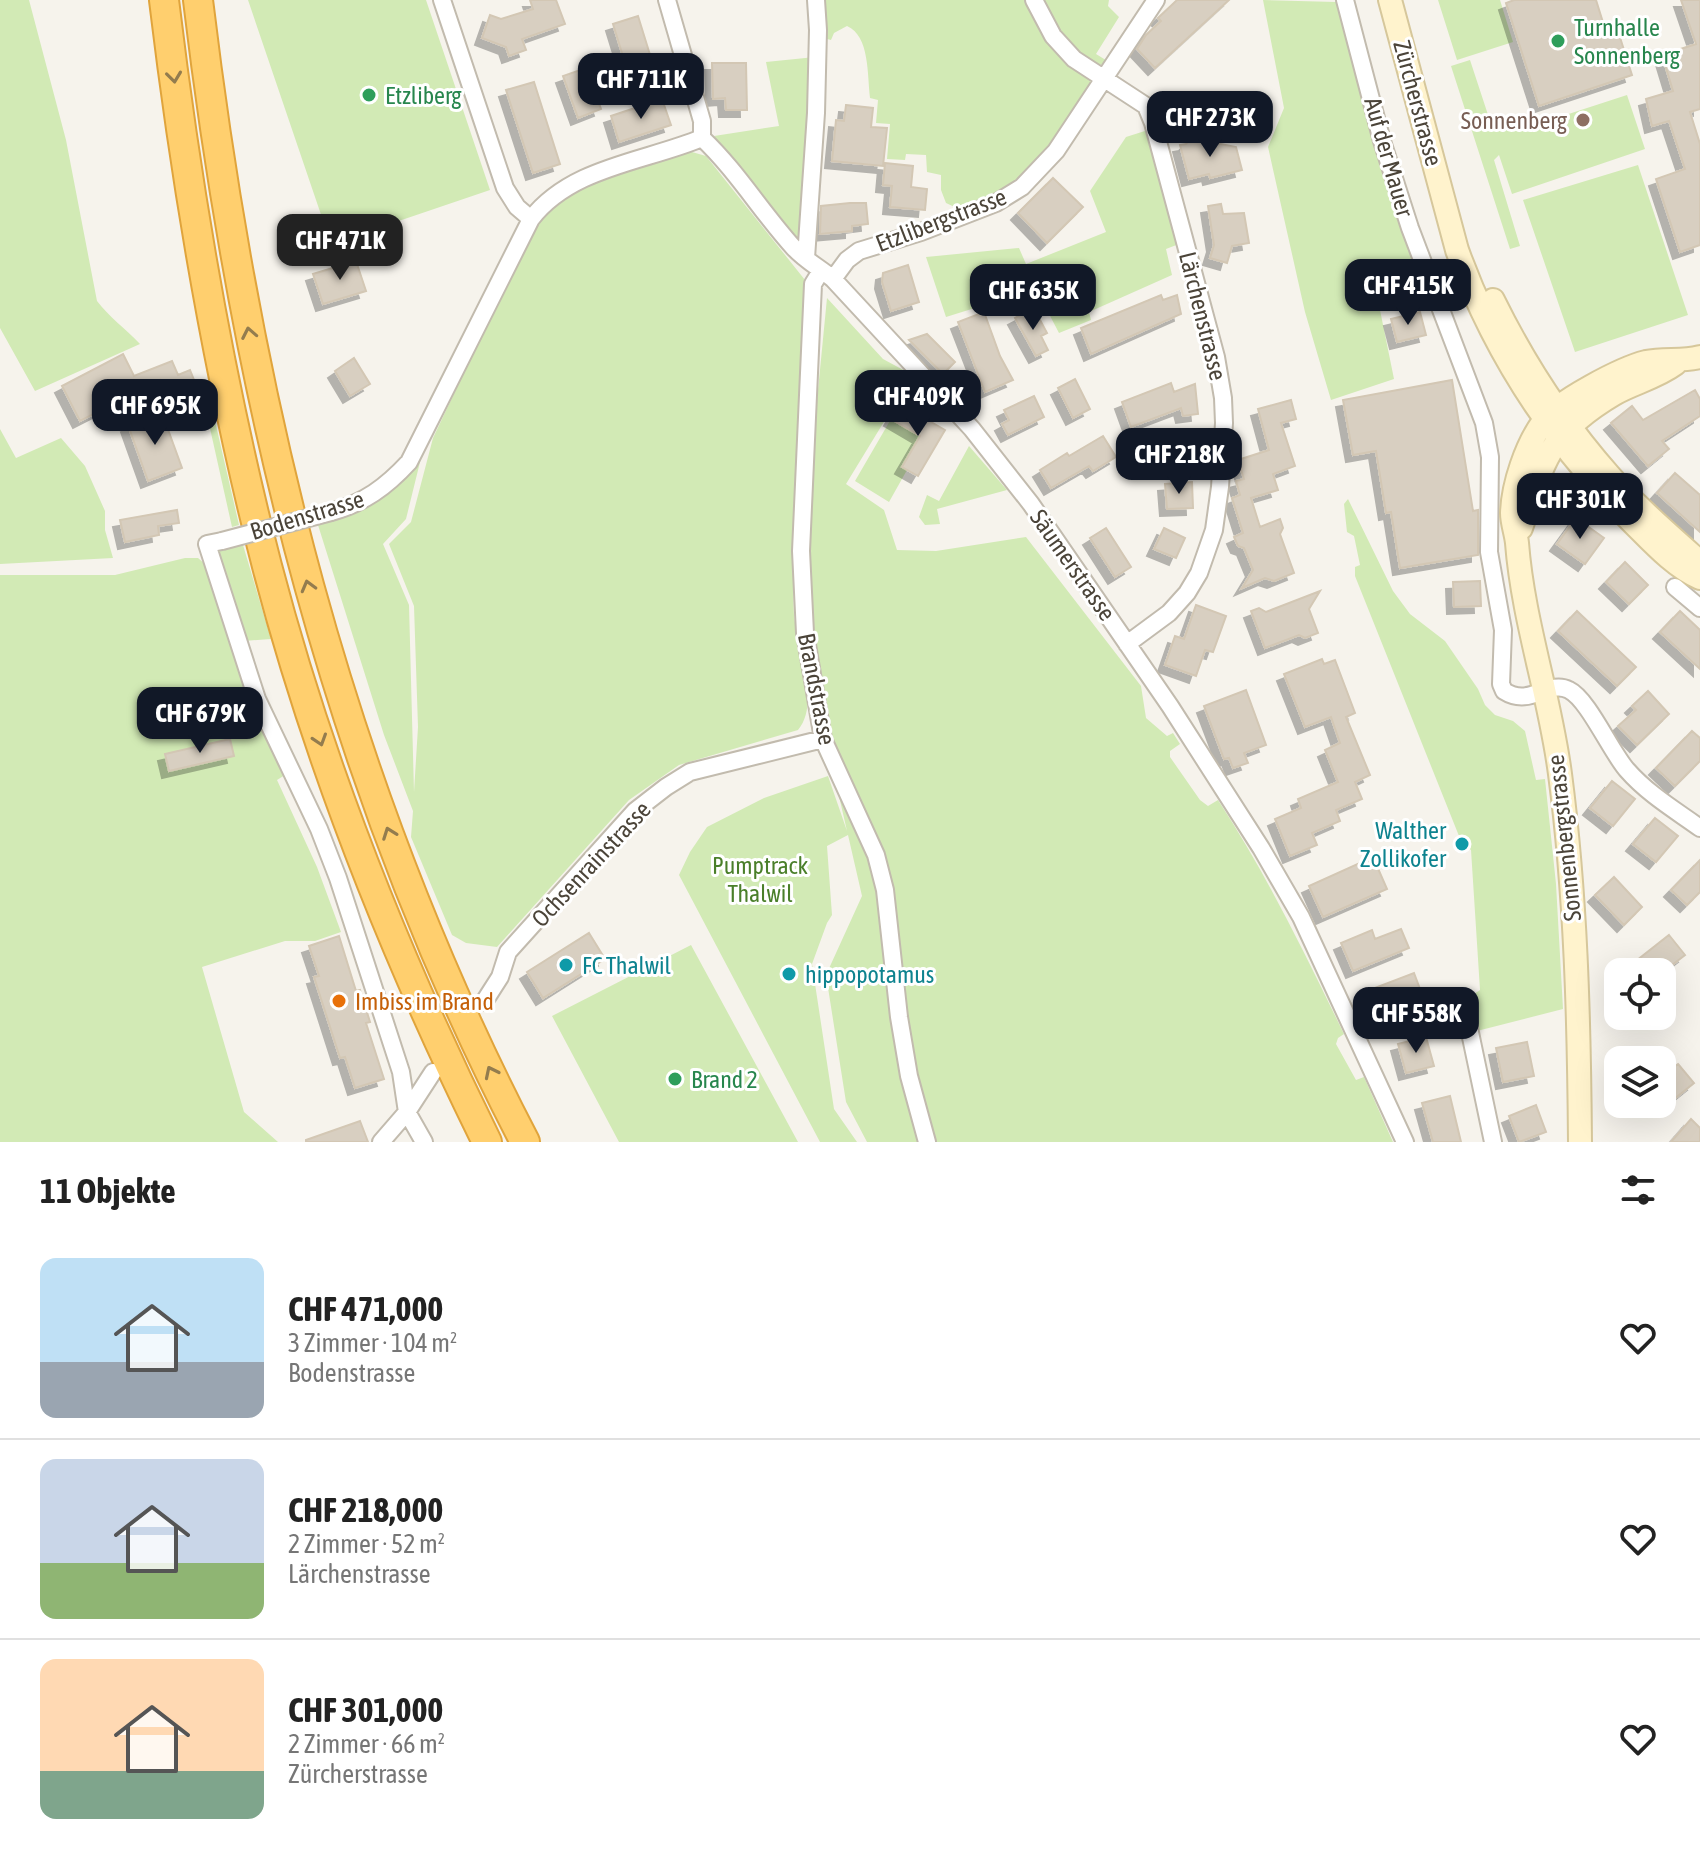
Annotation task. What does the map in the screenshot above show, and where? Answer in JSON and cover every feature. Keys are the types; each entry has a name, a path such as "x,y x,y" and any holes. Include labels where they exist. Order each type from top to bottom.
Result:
{"highway":[{"path":"164,0 188,175 213,324 240,454 282,619 332,777 364,863 416,990 487,1142"},
{"path":"198,0 247,324 286,504 310,596 338,689 395,849 455,996 525,1142"}],"main road":[{"name":"Zürcherstrasse","path":"1390,0 1457,250 1498,343 1557,423 1694,557 1700,567"},
{"name":"Sonnenbergstrasse","path":"1580,1142 1578,1007 1567,836 1560,772 1522,587 1516,537 1557,423 1626,369 1654,361 1690,359"},
{"name":"Zürcherstrasse","path":"1557,423 1578,466 1647,537 1689,573 1700,578"}],"street":[{"path":"442,0 505,188 517,207 531,219"},
{"path":"667,0 702,121 702,138 794,248 806,258 816,113 816,0"},
{"name":"Lärchenstrasse","path":"1034,0 1053,36 1074,59 1146,106 1216,357 1223,398 1220,487 1208,551 1187,593 1169,613 1127,644"},
{"name":"Etzlibergstrasse","path":"827,275 859,251 921,232 996,203 1022,187 1056,151 1156,0"},
{"name":"Auf der Mauer","path":"1345,0 1382,141 1410,228 1484,423 1490,457 1489,552 1503,630 1501,684 1504,691 1521,698 1544,691"},
{"name":"Bodenstrasse","path":"424,1142 407,1112 401,1072 338,878 319,829 257,699 207,544 351,507 390,484 409,462 531,219 541,206 566,186 702,138"},
{"name":"Säumerstrasse","path":"806,258 827,275 972,429 1052,534 1170,706 1301,917 1405,1142"},
{"name":"Brandstrasse","path":"827,275 813,284 801,551 805,633 823,739 876,855 885,890 909,1076 927,1142"},
{"path":"1675,587 1700,608"},
{"path":"1544,691 1561,687 1576,695 1628,771 1654,796 1700,828"},
{"name":"Ochsenrainstrasse","path":"484,1002 500,977 508,952 635,811 690,772 823,739"},
{"path":"1468,1023 1493,1142"},
{"path":"381,1142 407,1112 433,1072"}],"green space":[{"path":"0,0 29,0 66,140 97,301 140,344 35,391 0,328"},
{"name":"Etzliberg","path":"248,0 426,0 490,190 331,244"},
{"path":"825,0 1028,0 1091,82 1090,91 1050,148 1023,177 986,200 961,210 946,203 941,190 941,175 927,172 926,155 906,154 905,160 887,159 890,124 876,123 878,100 870,98 864,47 860,38 847,26 834,33 831,40 827,39"},
{"path":"1041,0 1109,0 1108,6 1119,17 1096,54 1109,62 1097,66 1079,52 1058,29"},
{"path":"1263,0 1336,2 1426,298 1380,310 1394,379 1331,400 1305,312 1268,147 1284,108"},
{"path":"1438,0 1500,0 1513,42 1457,60"},
{"path":"815,57 800,241 795,239 714,136 779,126 766,62"},
{"path":"1470,60 1493,130 1514,124 1516,131 1627,95 1645,149 1512,194 1499,155 1494,160 1520,246 1510,249 1451,66"},
{"path":"1148,130 1179,244 1166,249 1172,275 1089,312 1091,320 1059,333 1036,289 946,317 926,257 1019,248 1026,264 1106,232 1090,191 1126,137"},
{"path":"685,150 706,156 805,280 794,615 808,690 805,718 798,730 679,765 629,800 497,947 466,943 452,935 411,837 413,811 384,735 318,525 364,507 390,491 422,454 406,519 383,544 409,605 414,792 418,727 414,606 389,544 411,522 433,438 534,225 555,198 590,181"},
{"path":"1638,165 1688,315 1575,352 1523,200"},
{"name":"Pumptrack Thalwil","path":"827,298 883,359 907,372 907,384 846,484 884,510 897,550 936,551 1026,537 1141,686 1146,718 1167,736 1173,733 1180,744 1170,751 1170,757 1200,800 1208,806 1218,800 1236,828 1285,915 1344,1034 1336,1044 1356,1080 1364,1077 1393,1142 867,1142 846,1102 826,975 862,896 848,835 827,846 832,915 812,964 834,1109 857,1142 820,1142 679,875 707,827 764,798 828,776 847,831 806,652 810,472"},
{"path":"209,395 239,525 232,527 203,397"},
{"path":"891,419 920,436 902,467 907,470 889,502 855,481"},
{"path":"0,429 16,458 61,438 85,466 105,511 105,530 113,558 0,564"},
{"path":"969,446 1007,490 937,509 940,524 925,525 919,517 927,495 939,501"},
{"path":"1348,499 1393,591 1410,614 1445,641 1478,689 1485,705 1495,715 1513,721 1525,731 1536,780 1545,779 1556,884 1563,1009 1473,1032 1471,996 1480,990 1471,850 1461,841 1355,576 1355,567 1360,565 1354,536 1347,532 1344,504"},
{"path":"243,545 271,639 244,641 218,551"},
{"path":"185,558 198,558 205,564 254,710 285,775 277,780 317,867 341,932 315,941 285,941 202,967 244,1112 278,1142 0,1142 0,575 115,575"},
{"name":"Brand 2","path":"691,945 798,1142 619,1142 552,1016"}],"building":[{"path":"530,0 556,0 565,24 522,39 526,50 509,56 506,47 482,38 490,15 501,19 533,9"},
{"path":"1177,0 1229,0 1155,68 1137,49 1161,21 1158,18"},
{"path":"1514,0 1596,0 1606,32 1617,28 1632,75 1539,106 1506,3"},
{"path":"1681,0 1700,0 1700,109 1690,112 1700,144 1700,245 1680,252 1656,179 1685,169 1669,121 1652,126 1646,99 1673,91 1662,55 1696,44"},
{"path":"638,16 651,58 626,66 613,24"},
{"path":"712,63 746,63 747,110 726,110 725,98 713,99"},
{"path":"586,68 601,109 578,118 563,76"},
{"path":"534,82 560,164 533,173 506,90"},
{"path":"662,99 671,125 619,142 611,116"},
{"path":"846,105 873,108 871,127 887,128 883,166 832,161 836,120 844,121"},
{"path":"1191,138 1236,147 1242,170 1210,178 1209,174 1189,179 1180,145"},
{"path":"885,163 913,166 911,187 927,189 925,210 890,207 892,186 883,185"},
{"path":"1053,178 1083,207 1047,243 1018,213"},
{"path":"866,203 868,224 852,226 852,231 820,234 821,206"},
{"path":"1221,204 1223,214 1244,213 1249,243 1232,246 1227,263 1210,258 1214,245 1208,206"},
{"path":"356,261 366,291 323,304 313,274"},
{"path":"908,265 919,302 891,311 882,282 883,273"},
{"path":"1161,295 1163,300 1177,295 1181,314 1091,354 1081,328"},
{"path":"1028,311 1034,321 1039,318 1047,333 1041,336 1048,350 1036,356 1015,318"},
{"path":"984,312 1000,356 1013,380 985,392 958,322"},
{"path":"1420,312 1426,335 1397,342 1391,319"},
{"path":"927,334 955,362 943,374 909,340"},
{"path":"123,354 134,376 172,361 178,375 190,370 196,385 166,397 160,380 80,421 62,386"},
{"path":"354,358 370,384 350,396 335,371"},
{"path":"1075,379 1090,409 1073,418 1058,388"},
{"path":"1452,380 1473,511 1478,510 1478,555 1400,568 1391,512 1386,513 1376,451 1353,455 1343,400"},
{"path":"1171,383 1174,392 1195,384 1198,414 1183,416 1181,408 1131,427 1122,402"},
{"path":"1695,390 1700,399 1700,416 1662,441 1669,449 1648,466 1611,423 1632,406 1643,420"},
{"path":"1034,396 1044,417 1008,435 1002,424 1009,420 1004,410"},
{"path":"1291,400 1296,419 1281,423 1295,466 1273,474 1278,490 1251,498 1260,527 1280,519 1283,528 1280,534 1294,573 1274,581 1265,578 1242,588 1253,570 1244,548 1238,546 1234,537 1243,533 1232,498 1240,495 1236,481 1244,479 1238,460 1269,450 1258,409"},
{"path":"900,404 945,430 918,476 902,467 920,436 891,419"},
{"path":"162,413 182,468 148,481 128,425"},
{"path":"1103,436 1116,457 1093,471 1089,466 1051,488 1040,470"},
{"path":"1675,473 1700,495 1700,532 1657,493"},
{"path":"1192,482 1193,508 1167,509 1165,484"},
{"path":"177,510 179,523 158,526 159,535 125,542 120,520"},
{"path":"1576,518 1604,538 1585,564 1557,544"},
{"path":"1106,528 1131,567 1115,577 1090,538"},
{"path":"1164,528 1185,538 1176,558 1154,549"},
{"path":"1625,562 1648,585 1629,604 1606,582"},
{"path":"1480,581 1481,606 1454,607 1453,582"},
{"path":"1320,591 1309,609 1318,633 1305,638 1299,635 1265,648 1251,611 1259,608 1266,612"},
{"path":"1196,605 1226,616 1213,652 1205,650 1196,676 1165,665 1175,636 1184,639"},
{"path":"1577,611 1636,667 1617,686 1558,631"},
{"path":"1680,611 1700,630 1700,669 1660,632"},
{"path":"1322,659 1324,664 1335,660 1355,713 1346,717 1370,775 1355,782 1362,799 1336,810 1340,821 1312,833 1317,845 1290,856 1275,819 1301,808 1298,799 1338,782 1325,750 1340,743 1331,717 1305,727 1284,674"},
{"path":"1246,690 1266,745 1244,753 1248,763 1233,768 1229,758 1224,759 1204,706"},
{"path":"1648,691 1669,714 1637,745 1618,726 1636,710 1632,706"},
{"path":"1692,731 1700,738 1700,761 1675,786 1656,768"},
{"path":"230,739 234,756 169,771 165,754"},
{"path":"1612,781 1635,799 1613,826 1590,808"},
{"path":"1655,818 1678,836 1656,862 1633,844"},
{"path":"1373,857 1387,889 1323,917 1309,886"},
{"path":"1700,860 1700,892 1687,905 1671,890"},
{"path":"1614,877 1642,907 1624,925 1595,895"},
{"path":"1401,929 1409,948 1353,971 1341,943 1372,930 1375,939"},
{"name":"FC Thalwil","path":"589,933 605,959 543,998 527,972"},
{"path":"1669,935 1685,955 1676,962 1676,958 1640,958"},
{"path":"339,936 356,991 360,990 370,1022 366,1023 384,1079 355,1088 345,1057 340,1058 314,977 319,976 309,946"},
{"path":"1414,973 1423,997 1381,1013 1372,989"},
{"path":"1426,1037 1434,1066 1406,1073 1398,1044"},
{"path":"1527,1042 1534,1076 1503,1082 1496,1048"},
{"path":"1678,1064 1694,1083 1676,1098"},
{"path":"1450,1096 1461,1142 1433,1142 1422,1103"},
{"path":"1536,1105 1546,1132 1519,1142 1509,1116"},
{"path":"1691,1119 1700,1128 1700,1142 1671,1142"},
{"path":"360,1121 368,1142 306,1142 306,1140"}],"place":[{"name":"Turnhalle Sonnenberg","path":"1558,41"},
{"name":"Etzliberg","path":"369,95"},
{"name":"Sonnenberg","path":"1583,120"},
{"name":"Walther Zollikofer","path":"1462,844"},
{"name":"FC Thalwil","path":"566,965"},
{"name":"hippopotamus","path":"789,974"},
{"name":"Imbiss im Brand","path":"339,1001"},
{"name":"Brand 2","path":"675,1079"}]}
